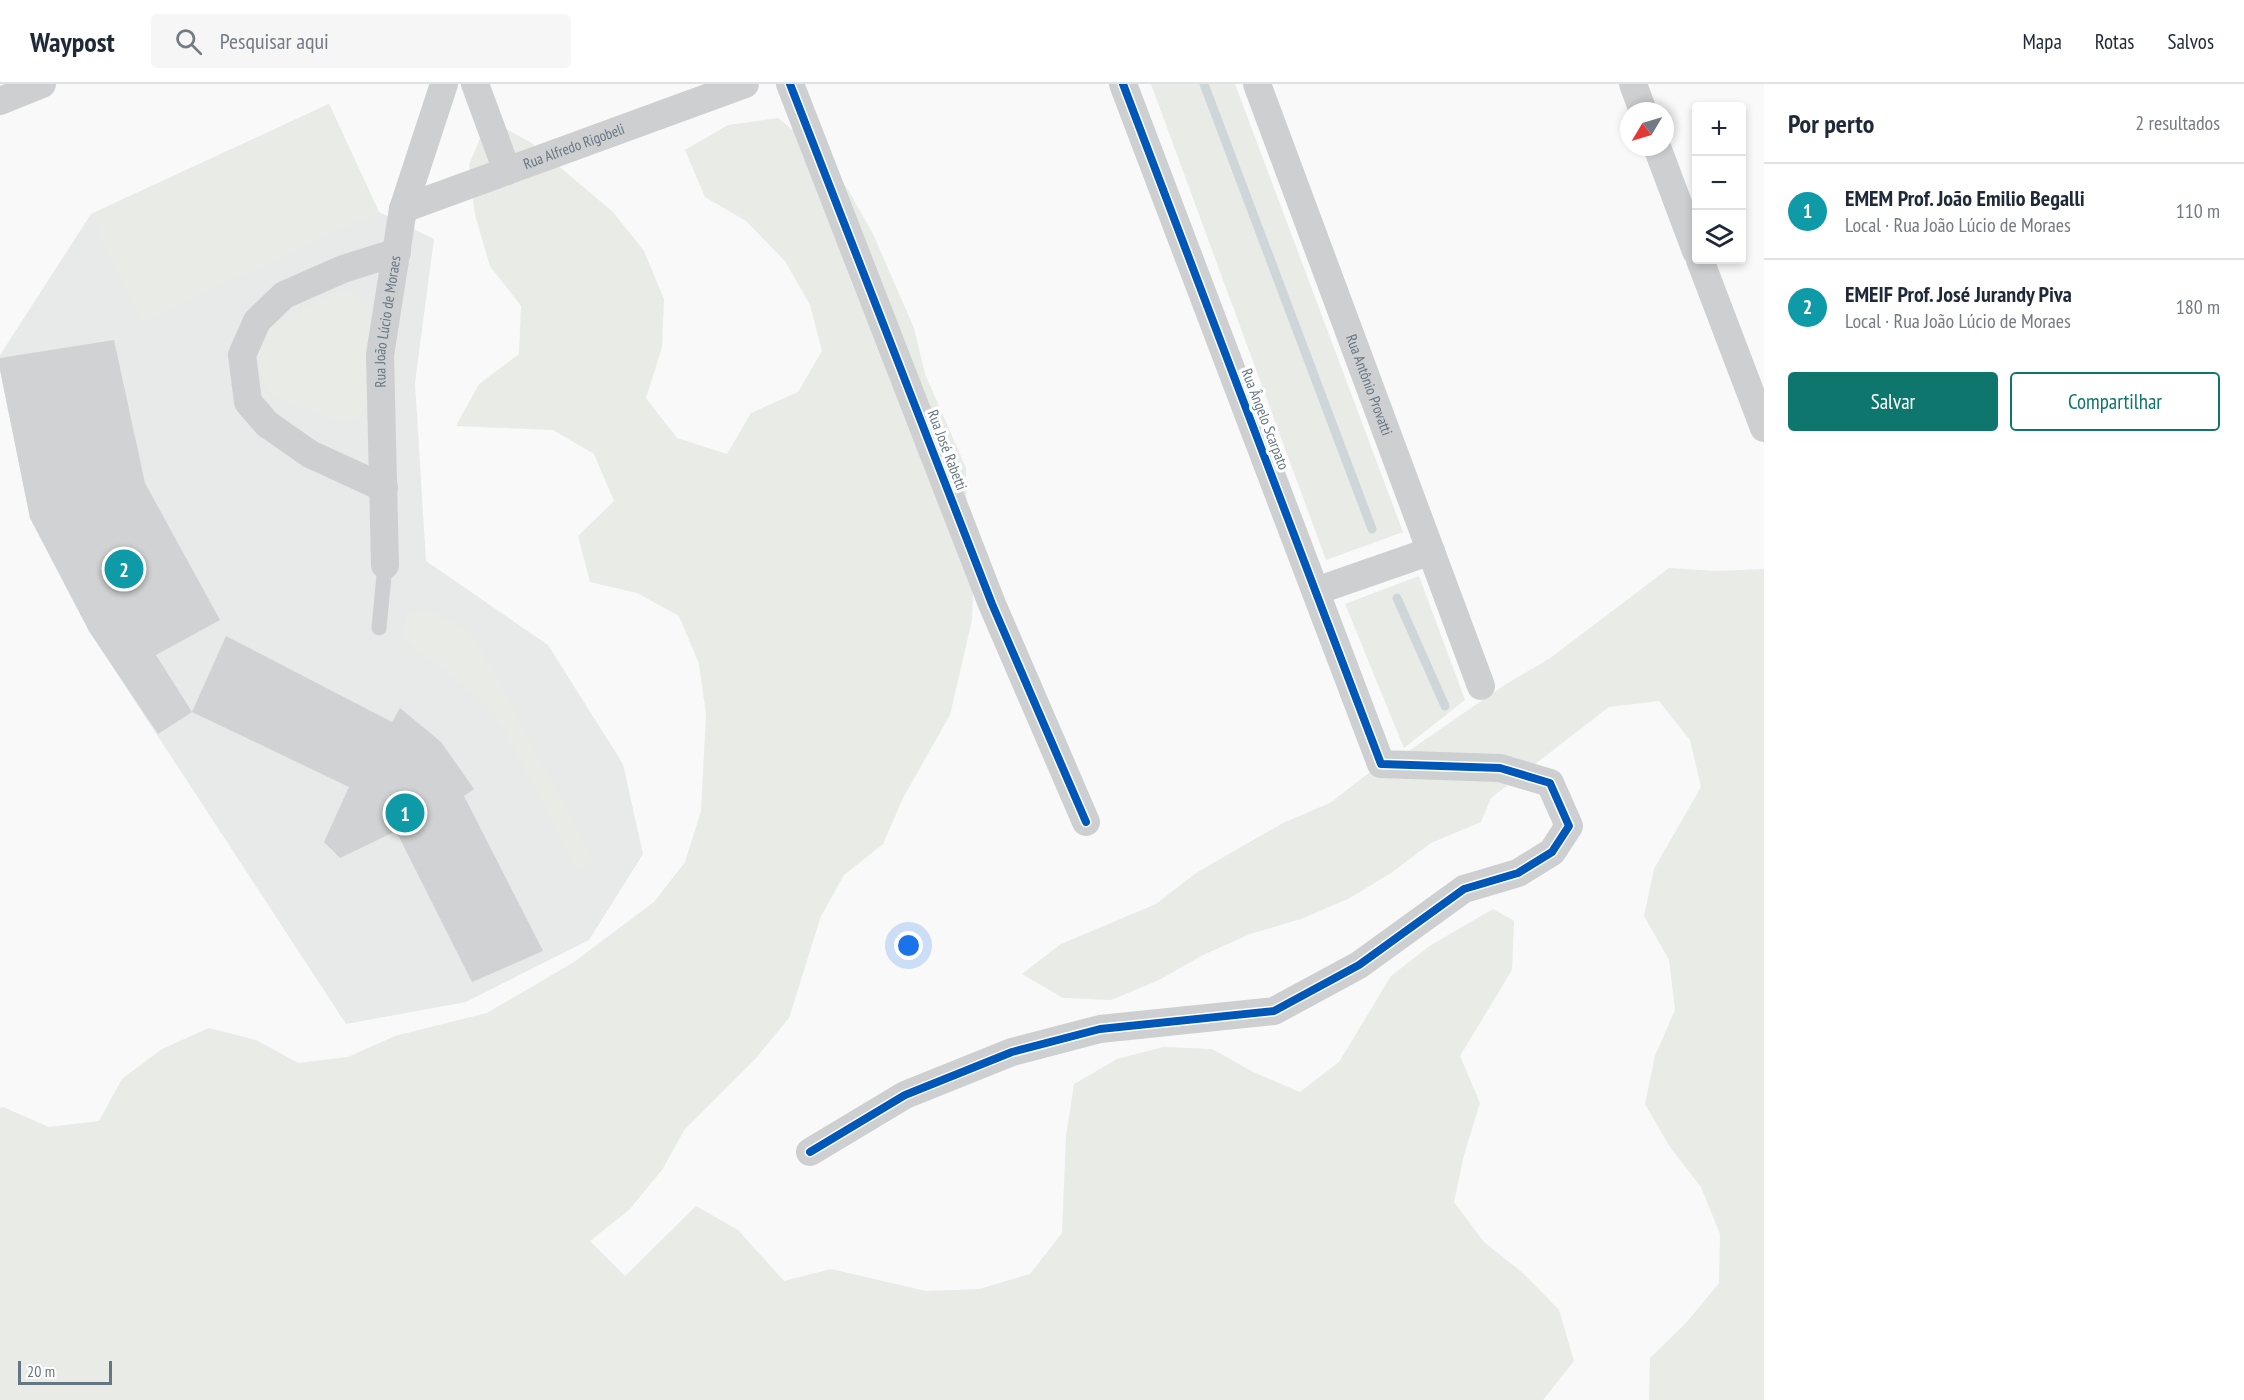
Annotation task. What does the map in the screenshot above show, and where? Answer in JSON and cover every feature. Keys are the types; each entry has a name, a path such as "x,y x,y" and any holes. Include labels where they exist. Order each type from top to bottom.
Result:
{"street":[{"path":"0,101 42,84"},
{"name":"Rua João Lúcio de Moraes","path":"385,564 380,355 403,209 444,84"},
{"path":"475,84 507,171"},
{"name":"Rua Alfredo Rigobeli","path":"403,209 745,84"},
{"name":"Rua José Rabetti","path":"790,84 992,604 1086,822"},
{"name":"Rua Ângelo Scarpato","path":"810,1152 905,1095 1012,1052 1100,1029 1274,1011 1359,965 1464,889 1518,873 1552,852 1569,826 1550,783 1500,768 1381,764 1123,84"},
{"name":"Rua Antônio Provatti","path":"1257,84 1481,686"},
{"path":"1633,84 1640,102"},
{"path":"1660,156 1692,240"},
{"path":"384,488 310,454 267,424 248,402 242,355 257,321 284,296 343,270 397,252"},
{"path":"1702,264 1764,428"},
{"path":"1316,591 1431,551"}],"lane":[{"path":"379,628 385,564"}],"shaded area":[{"path":"1151,84 1235,84 1403,532 1326,560"},
{"path":"329,104 379,212 434,239 415,383 426,561 548,645 623,764 643,854 589,940 466,1002 346,1024 89,631 30,518 0,370 0,355 91,214"},
{"path":"329,104 379,212 141,322 91,214"},
{"path":"778,118 818,150 848,190 873,234 914,328 925,374 966,468 967,522 974,572 972,620 950,715 903,798 883,844 844,875 821,916 789,1018 756,1058 685,1129 662,1170 629,1210 590,1241 625,1276 696,1206 738,1230 784,1281 831,1269 926,1291 979,1289 1030,1274 1062,1233 1066,1136 1074,1084 1117,1059 1163,1047 1212,1049 1253,1072 1300,1092 1339,1062 1391,976 1431,945 1493,909 1514,921 1512,970 1460,1056 1480,1103 1464,1155 1454,1202 1484,1242 1524,1274 1559,1310 1574,1361 1543,1400 0,1400 0,1108 3,1107 49,1127 99,1121 122,1079 162,1049 209,1028 256,1040 298,1063 348,1057 395,1036 487,1013 574,962 654,902 685,862 701,811 706,714 699,664 679,616 637,593 590,582 578,536 614,501 594,454 553,430 456,426 479,384 519,354 521,306 490,266 475,215 469,165 488,119 530,142 613,212 644,251 664,299 662,347 646,398 677,438 727,454 751,413 798,392 822,351 810,305 785,261 746,221 705,197 685,150 728,125"},
{"path":"345,290 356,294 370,311 368,399 362,413 349,421 331,418 283,401 274,395 262,379 258,359 263,339 268,330 280,319"},
{"path":"1669,568 1717,571 1764,569 1764,1400 1649,1400 1650,1358 1686,1323 1719,1283 1720,1234 1701,1187 1670,1147 1645,1104 1655,1056 1675,1010 1669,960 1644,916 1654,869 1701,787 1690,740 1659,701 1609,707 1491,798 1481,822 1431,843 1391,873 1348,899 1301,919 1250,934 1203,955 1159,980 1111,1000 1063,998 1022,974 1061,944 1156,904 1196,873 1283,823 1330,803 1370,772 1413,748 1506,684 1549,659"},
{"path":"1419,576 1465,700 1404,748 1345,604"},
{"path":"421,610 443,617 475,638 591,856 592,862 588,867 581,868 575,865 503,728 485,705 452,675 415,649 406,639 403,632 407,616"}],"building":[{"path":"114,340 145,483 220,620 156,655 192,712 158,734 89,631 30,518 0,370 0,358"},
{"path":"226,636 392,722 400,708 441,742 474,789 464,796 543,951 472,982 396,831 340,858 324,842 349,787 192,712"}],"waterway":[{"path":"1204,84 1372,529"},
{"path":"1397,598 1445,706"}],"cycle path":[{"path":"790,84 992,604 1086,822"},
{"path":"810,1152 905,1095 1012,1052 1100,1029 1274,1011 1359,965 1464,889 1518,873 1552,852 1569,826 1550,783 1500,768 1381,764 1123,84"}],"place":[{"name":"EMEIF Prof. José Jurandy Piva","path":"124,569"},
{"name":"EMEM Prof. João Emilio Begalli","path":"405,813"}]}
